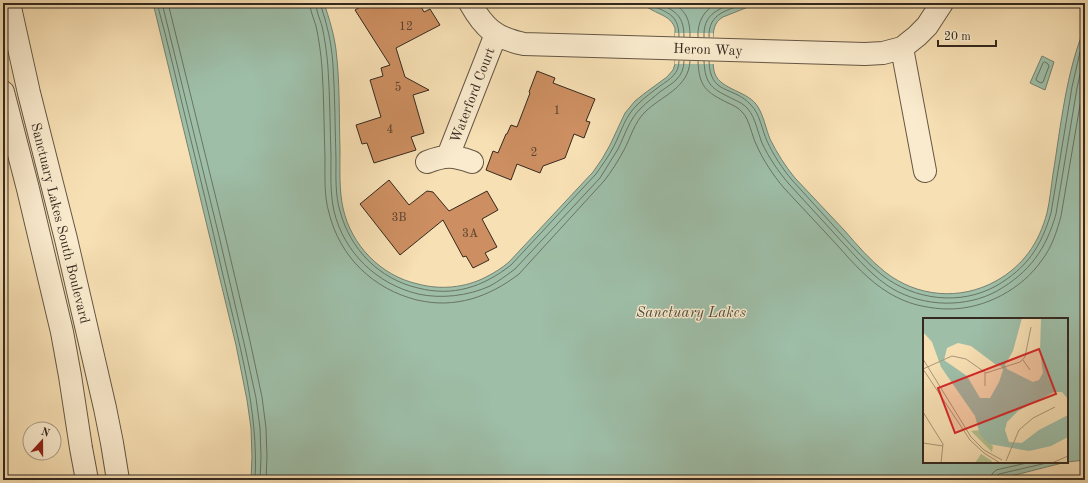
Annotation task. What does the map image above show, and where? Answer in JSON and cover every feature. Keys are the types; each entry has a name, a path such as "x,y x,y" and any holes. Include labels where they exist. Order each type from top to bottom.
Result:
{"street":[{"name":"Sanctuary Lakes South Boulevard","path":"9,3 30,100 66,239 105,408 118,480"},
{"name":"Heron Way","path":"470,3 484,24 496,34 513,42 535,46 865,54 883,53 902,48 927,26 942,3"},
{"name":"Waterford Court","path":"448,156 496,34"},
{"path":"902,48 925,171"},
{"name":"Sanctuary Lakes South Boulevard","path":"3,92 62,332 87,480"},
{"name":"Waterford Court","path":"427,162 440,157 448,156 472,162"},
{"path":"81,448 112,443"}],"water":[{"name":"Sanctuary Lakes","path":"153,3 324,3 333,32 336,50 339,87 340,187 347,222 360,246 380,266 404,280 435,287 452,287 470,284 495,272 509,262 593,172 610,145 625,113 635,101 667,77 673,70 675,64 675,28 671,21 640,3 758,3 723,17 716,24 713,37 714,71 718,79 723,84 748,97 758,107 770,139 791,173 859,247 885,272 897,280 911,287 939,293 953,294 968,292 982,287 1006,275 1022,261 1029,253 1044,224 1049,203 1069,80 1078,44 1085,27 1085,460 1068,462 1068,318 923,318 923,463 1062,463 991,480 251,480 251,428 236,345"},
{"path":"1042,56 1054,62 1045,90 1030,83"}],"pier":[{"path":"675,33 713,33 714,64 675,64"}],"building":[{"path":"367,3 419,3 424,12 430,9 440,25 396,48 405,77 429,90 413,95 424,133 411,137 416,150 374,163 367,143 362,144 356,125 381,117 370,80 383,76 381,68 390,65 355,10"},
{"path":"537,71 555,78 553,83 595,99 586,121 590,122 584,138 574,134 565,158 543,166 540,173 517,164 511,180 486,170 493,151 498,153 511,125 517,127"},
{"path":"389,180 409,205 427,191 433,192 449,211 487,191 498,210 482,219 497,247 485,253 489,260 473,268 466,256 463,257 443,220 400,255 360,204"}]}
